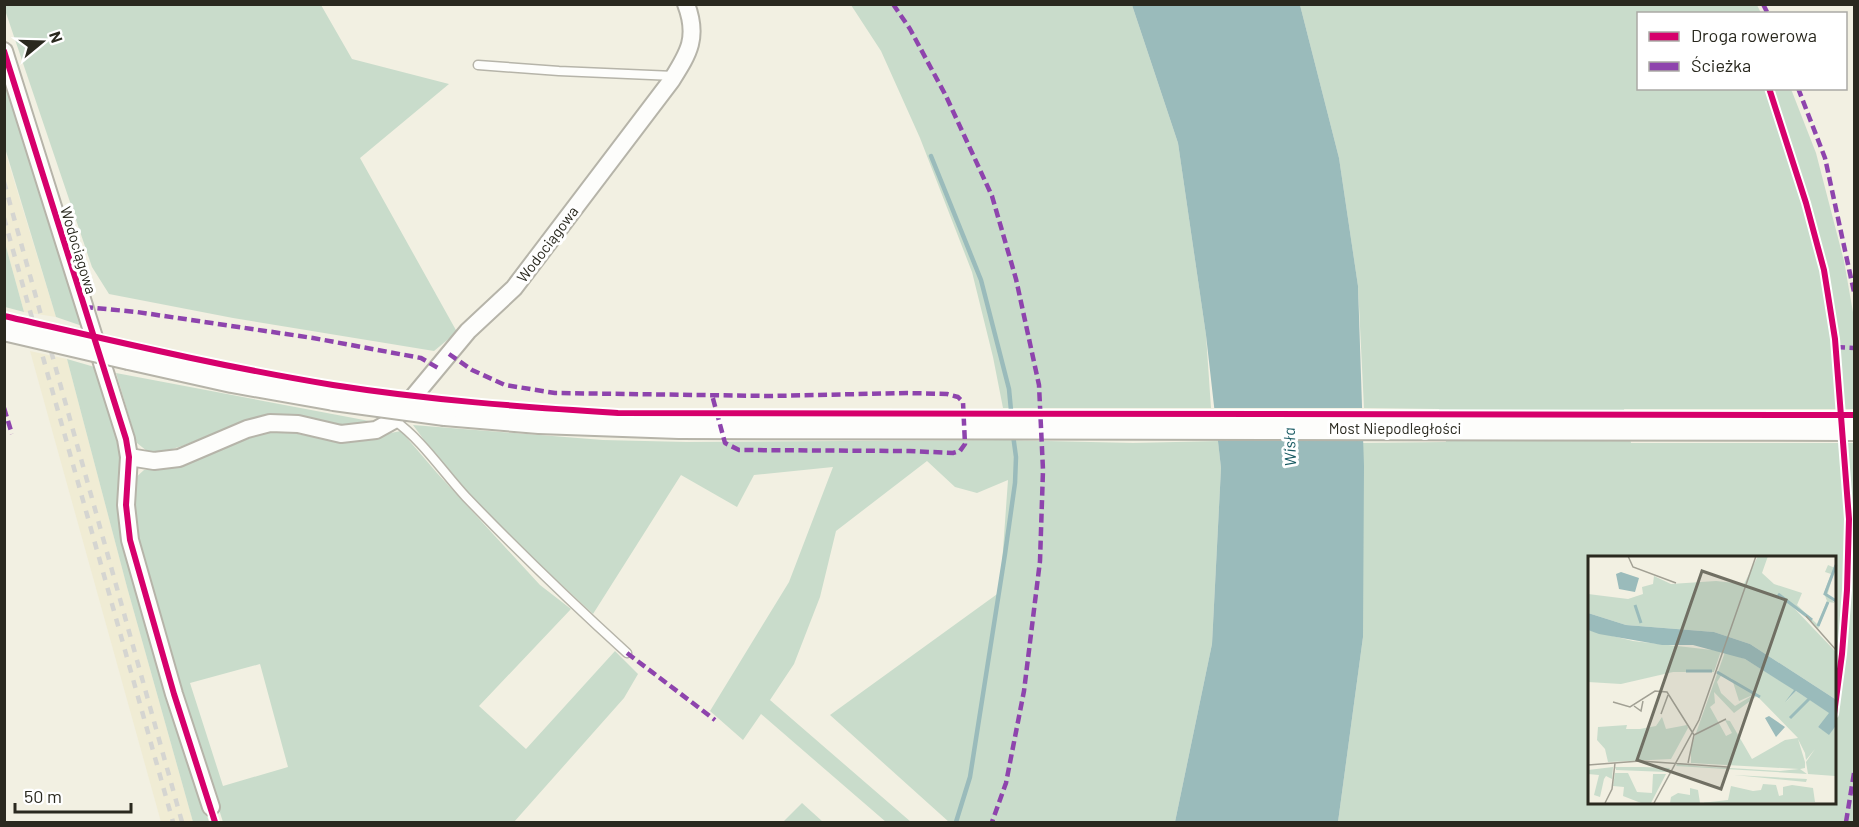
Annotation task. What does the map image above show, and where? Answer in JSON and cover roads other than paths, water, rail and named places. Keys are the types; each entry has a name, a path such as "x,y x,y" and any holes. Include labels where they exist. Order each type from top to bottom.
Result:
{"main road":[{"name":"Most Niepodległości","path":"4,330 232,381 334,399 445,414 539,422 617,425 935,427 1854,429"}],"street":[{"name":"Wodociągowa","path":"4,51 126,439 129,457 154,461 178,458 247,429 270,423 298,424 341,434 376,430 394,420 468,332 514,288 674,76 689,51 692,30 686,4"},
{"path":"129,457 126,504 130,540 174,694 211,807"}],"lane":[{"path":"478,65 674,76"},
{"path":"394,420 409,431 464,494 553,586 627,653"}],"water":[{"name":"Wisła","path":"1132,5 1300,5 1339,158 1358,286 1364,466 1363,637 1338,822 1175,822 1212,644 1221,468 1206,335 1178,143"}],"waterway":[{"path":"931,156 981,280 1009,389 1012,421"},
{"path":"956,822 970,777 1005,554 1015,483 1016,457 1013,435"}],"railway":[{"path":"4,182 182,822"},
{"path":"4,218 173,822"}]}
